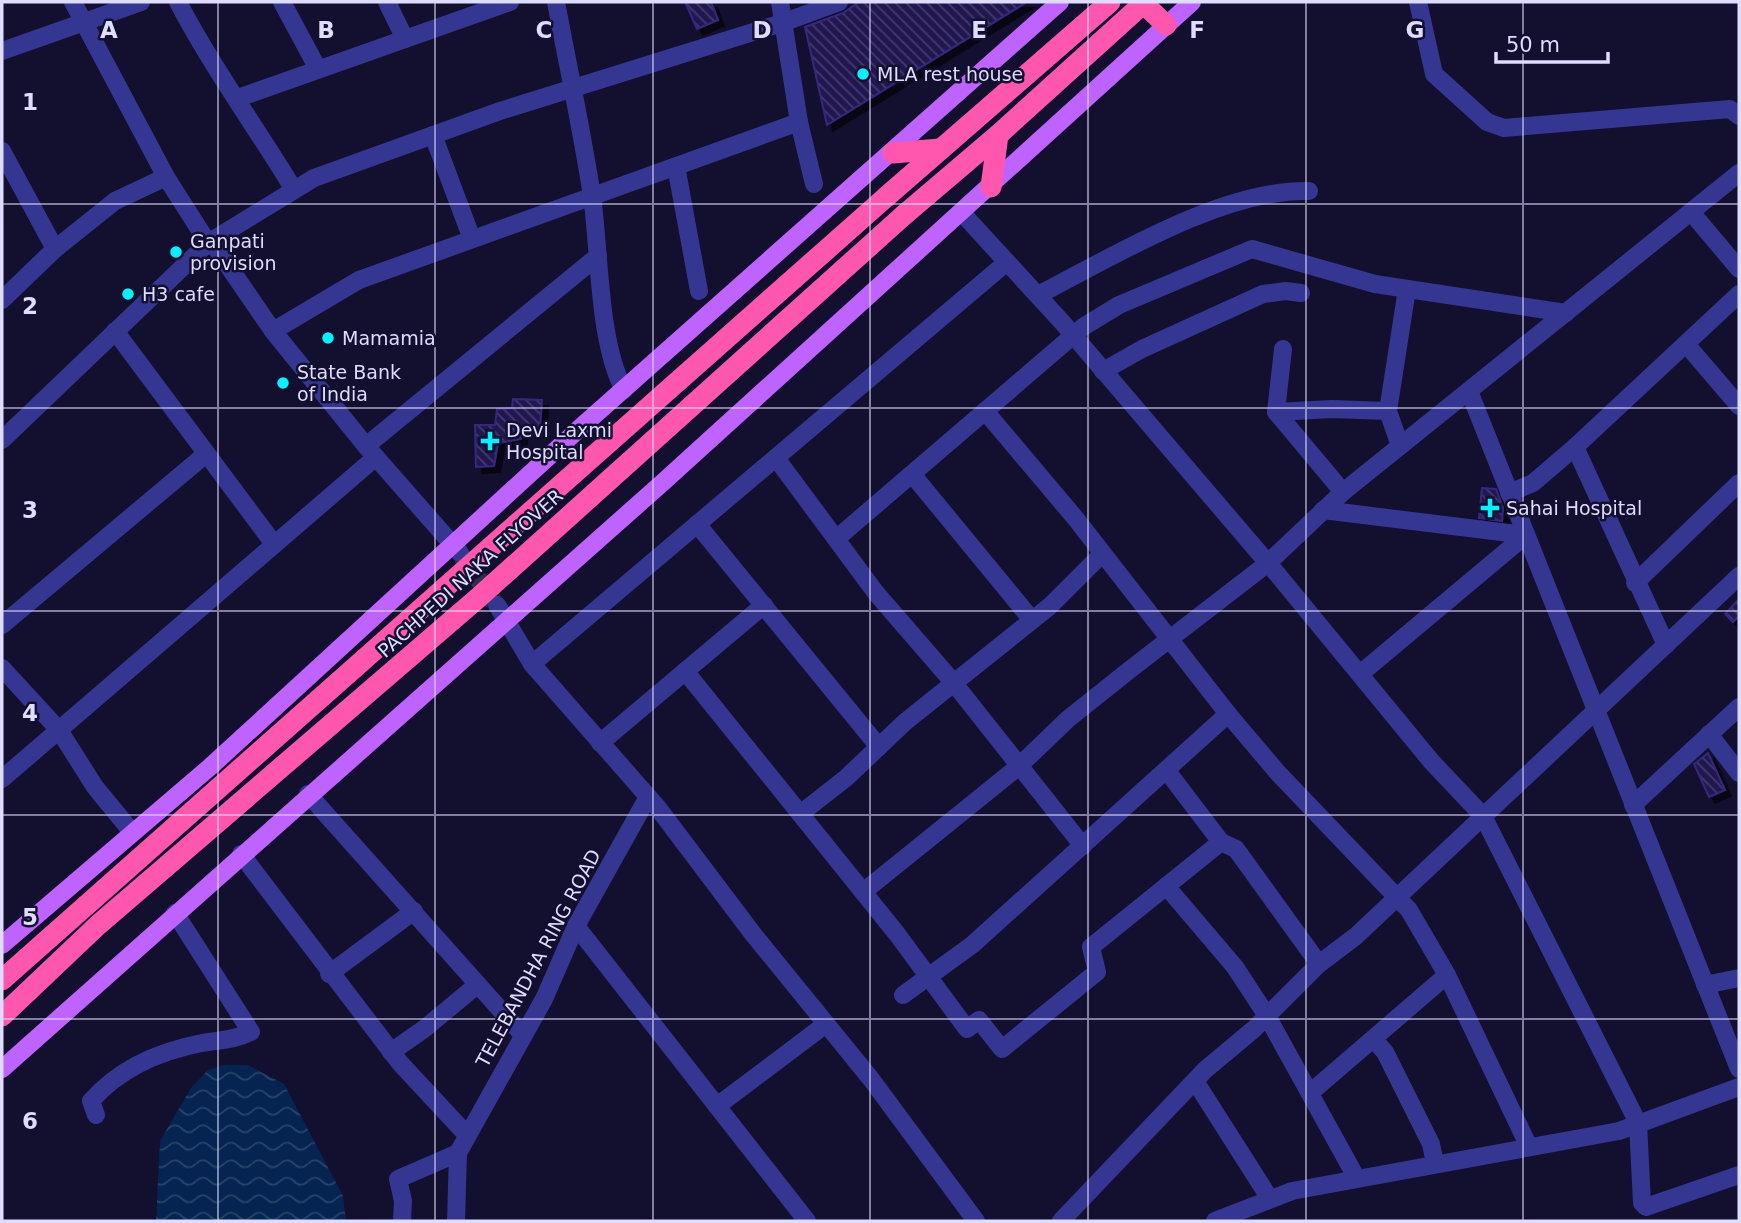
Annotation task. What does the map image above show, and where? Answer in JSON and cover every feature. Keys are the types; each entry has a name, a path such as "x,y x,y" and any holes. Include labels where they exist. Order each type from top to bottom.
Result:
{"highway":[{"name":"PACHPEDI NAKA FLYOVER","path":"2,980 940,149 1110,2"},
{"path":"1144,3 1166,25"},
{"name":"PACHPEDI NAKA FLYOVER","path":"2,1016 98,925 478,598 1144,3"},
{"path":"991,187 999,135"},
{"path":"893,153 940,149"}],"main road":[{"path":"2,945 456,548 624,390 1060,2"},
{"path":"2,1069 308,794 501,612 962,213 1192,2"}],"street":[{"path":"73,2 166,177 208,243 216,248 273,331 371,452 456,548"},
{"path":"2,51 141,2"},
{"path":"178,2 200,44 238,98 294,190"},
{"path":"282,2 318,69"},
{"path":"387,2 405,39"},
{"path":"238,98 405,39 459,10 510,2"},
{"path":"556,2 592,196 615,373 624,390"},
{"path":"780,2 799,122 814,184"},
{"path":"2,438 208,243 314,177 572,88 782,23 839,2"},
{"path":"1418,2 1434,74 1487,122 1504,128 1730,109 1739,117"},
{"path":"273,331 359,280 799,122"},
{"path":"433,135 472,239"},
{"path":"2,151 55,249"},
{"path":"676,166 699,291"},
{"path":"863,891 1018,767 1068,719 1268,563 1343,492 1739,173"},
{"path":"2,300 55,249 115,201 166,177"},
{"path":"1038,295 1179,225 1279,191 1309,191"},
{"path":"1691,212 1739,269"},
{"path":"962,213 1074,336 1268,563 1431,761 1483,816 1638,1123 1642,1203 1646,1207 1739,1175"},
{"path":"836,539 1074,336 1119,305 1252,249 1375,284 1566,313"},
{"path":"2,779 274,544 371,452 598,256"},
{"path":"532,664 1007,261"},
{"path":"1400,446 1388,411 1407,289"},
{"path":"1103,371 1142,349 1263,294 1301,293"},
{"path":"1509,493 1533,483 1575,447 1739,294"},
{"path":"115,331 274,544"},
{"path":"1686,344 1739,406"},
{"path":"1283,349 1276,412 1343,492"},
{"path":"1469,391 1739,1069"},
{"path":"1276,412 1332,409 1388,411"},
{"path":"985,411 1170,639 1227,715 1409,910 1447,975 1529,1147"},
{"path":"1575,447 1635,583 1666,645"},
{"path":"2,625 206,454"},
{"path":"776,458 876,593 953,682 1083,846"},
{"path":"912,474 1032,620"},
{"path":"1635,583 1739,483"},
{"path":"1323,510 1525,535"},
{"path":"697,524 879,747"},
{"path":"1360,674 1525,535"},
{"path":"800,814 846,778 953,682 1032,620 1102,554"},
{"path":"1061,1221 1195,1081 1267,1016 1319,964 1356,936 1739,576"},
{"path":"600,743 764,605"},
{"path":"501,612 532,664 648,797 871,1079 974,1220"},
{"path":"2,667 59,730 95,787 132,832"},
{"path":"685,671 863,891 967,1029 979,1020 1002,1049 1097,972 1091,947 1221,842"},
{"path":"1633,805 1739,707"},
{"path":"903,995 972,945 1227,715"},
{"path":"1709,734 1739,773"},
{"path":"1167,771 1221,842 1236,849 1319,964"},
{"path":"308,794 523,1035"},
{"name":"TELEBANDHA RING ROAD","path":"456,1221 458,1153 544,999 576,926 648,797"},
{"path":"241,854 391,1052 467,1135"},
{"path":"1166,886 1235,967 1267,1016 1356,1177"},
{"path":"330,974 414,911"},
{"path":"96,1115 91,1101 106,1085 141,1061 178,1049 234,1039 251,1032 175,912"},
{"path":"576,926 807,1221"},
{"path":"1310,1093 1447,975"},
{"path":"1706,985 1739,978"},
{"path":"391,1052 424,1029 477,985"},
{"path":"717,1106 826,1024"},
{"path":"1374,1040 1385,1052 1431,1144 1434,1163"},
{"path":"1195,1081 1270,1199"},
{"path":"1215,1221 1292,1191 1356,1177 1619,1131 1739,1087"},
{"path":"402,1221 403,1201 398,1179 458,1153"}],"water":[{"path":"223,1065 248,1065 284,1084 343,1196 346,1221 156,1221 160,1141 191,1088 208,1070"}],"building":[{"path":"685,2 711,2 718,20 697,29"},
{"name":"MLA rest house","path":"859,2 1027,2 827,125 805,27 843,13"},
{"path":"513,399 542,400 540,426 522,426 521,439 498,443 494,466 476,467 475,425 495,425 497,409 512,408"},
{"path":"1482,488 1496,489 1503,508 1502,521 1479,518"},
{"path":"1739,599 1739,616 1733,622 1725,614"},
{"path":"1708,753 1725,790 1709,797 1694,764"}],"tunnel":[{"path":"462,556 494,602"}],"place":[{"name":"MLA rest house","path":"863,74"},
{"name":"Ganpati provision","path":"176,252"},
{"name":"H3 cafe","path":"128,294"},
{"name":"Mamamia","path":"328,338"},
{"name":"State Bank of India","path":"283,383"},
{"name":"Devi Laxmi Hospital","path":"490,441"},
{"name":"Sahai Hospital","path":"1490,508"}]}
